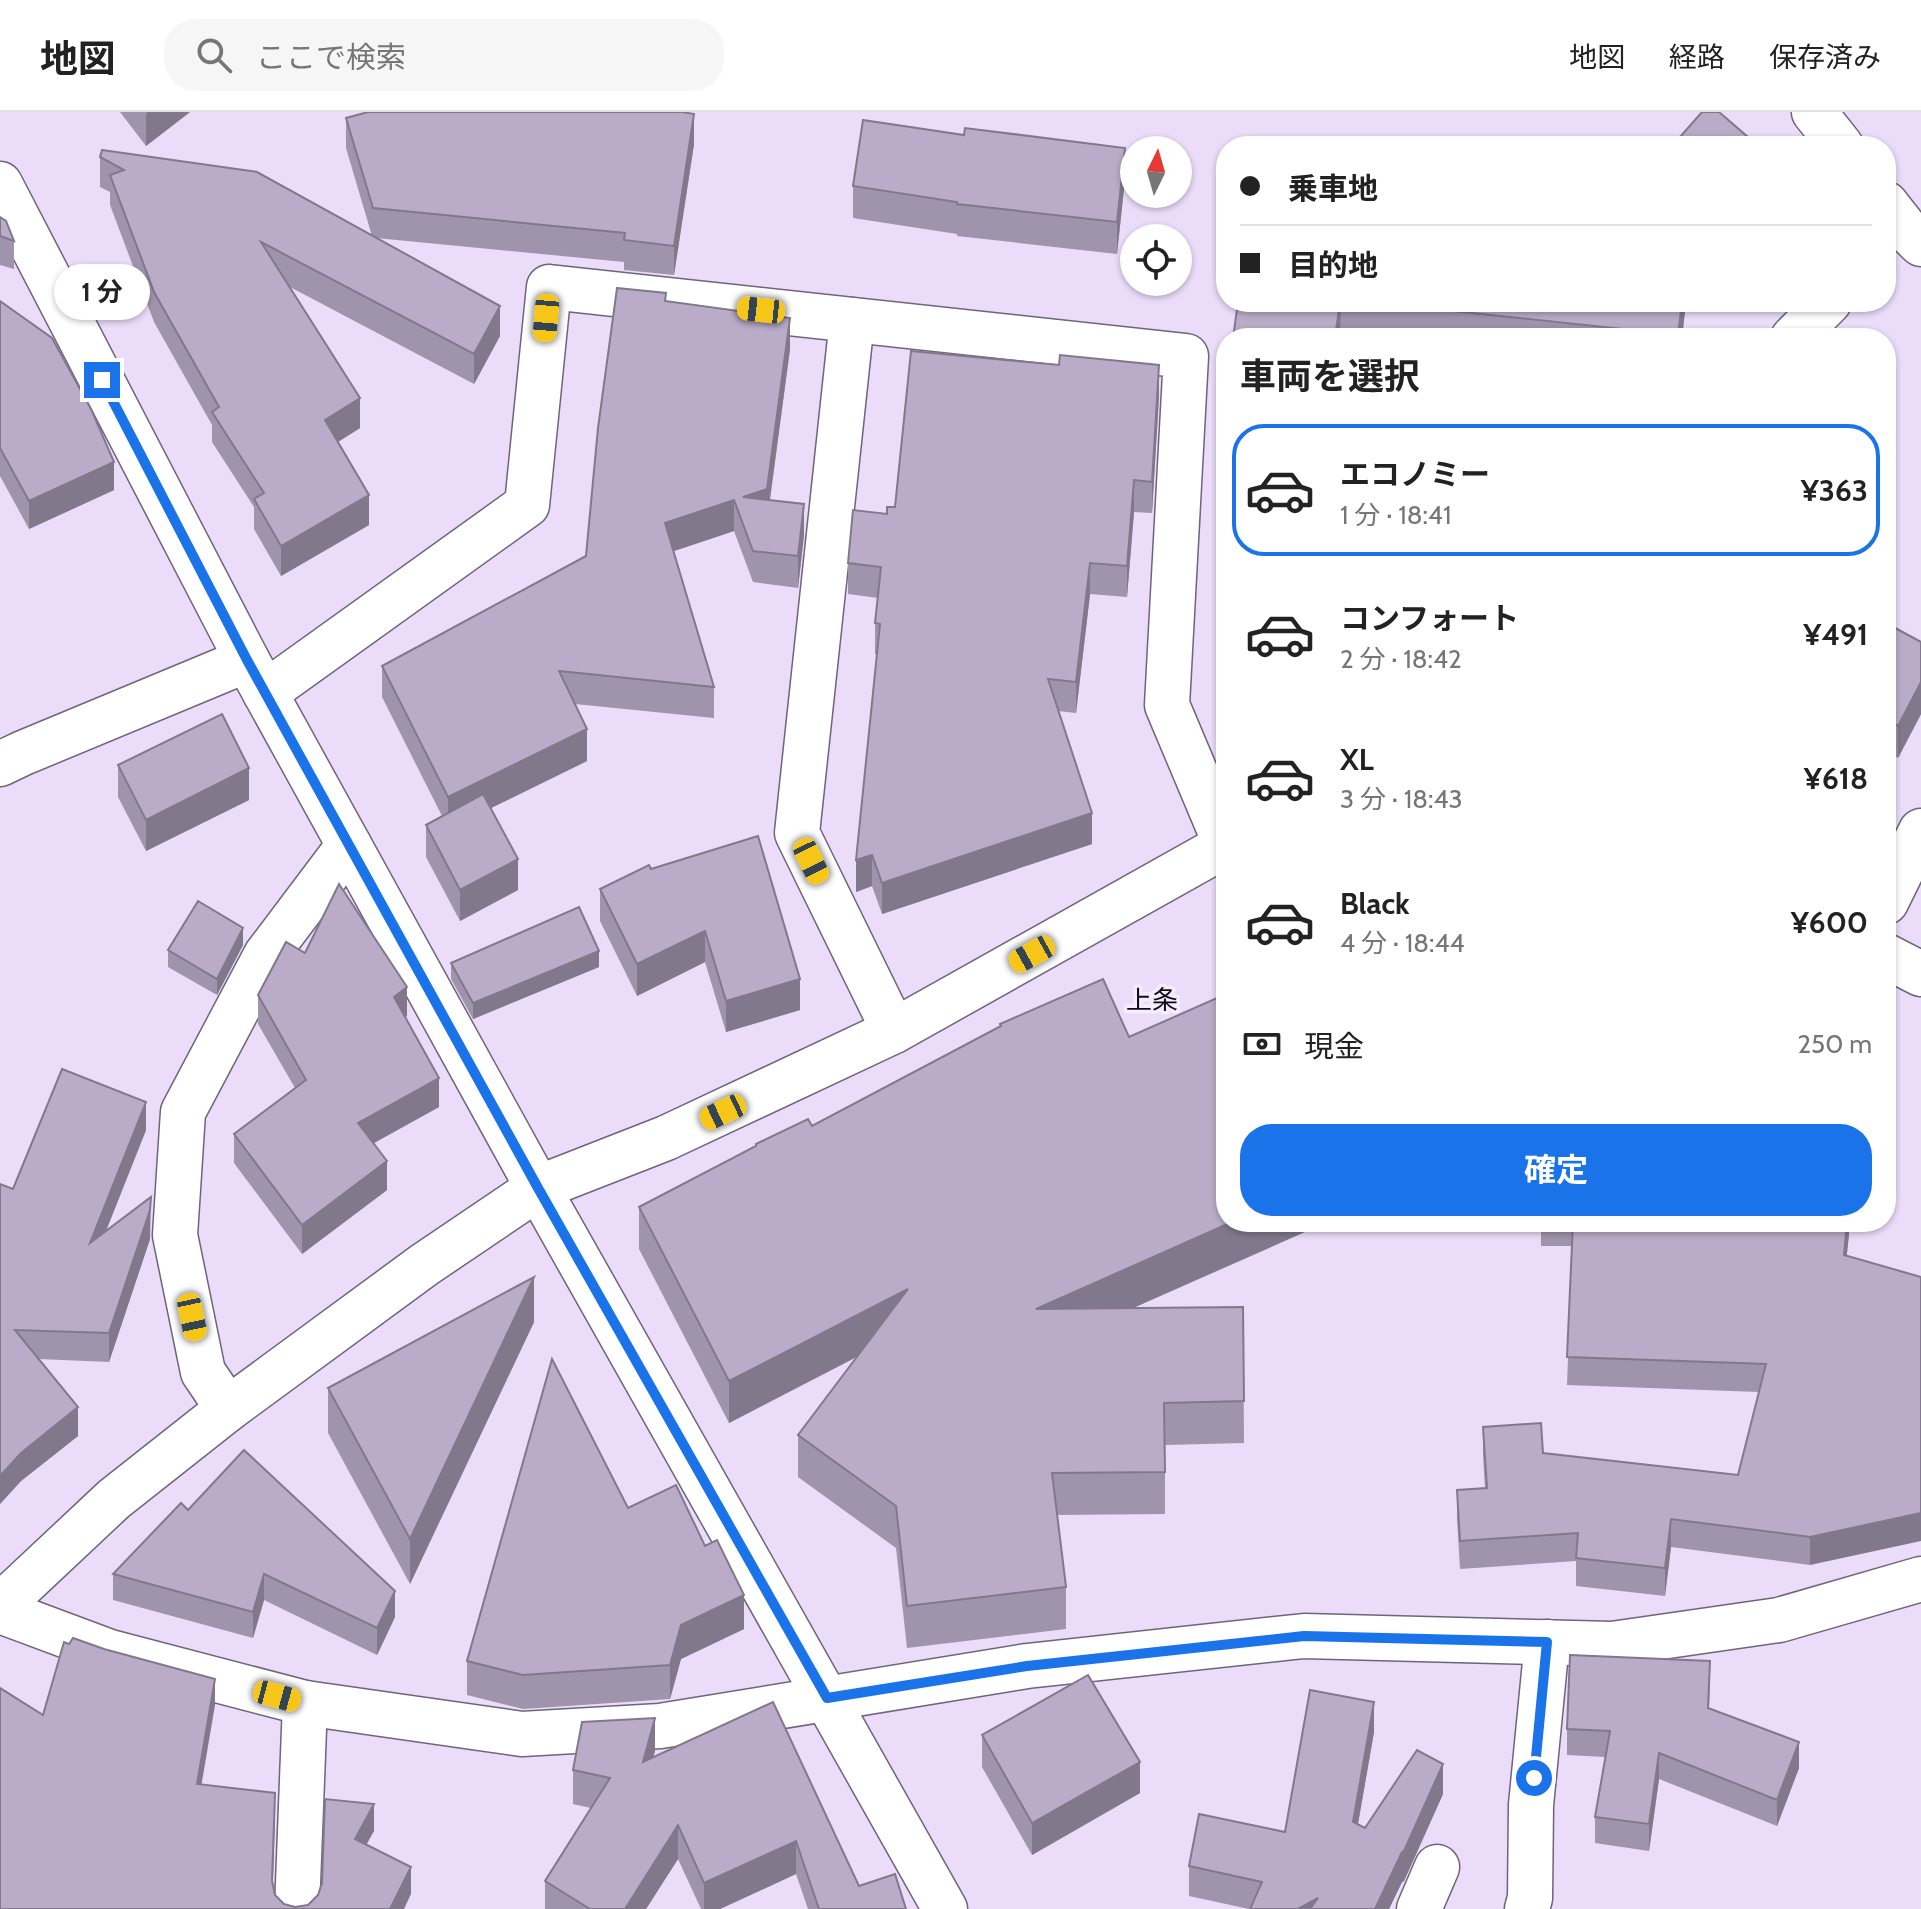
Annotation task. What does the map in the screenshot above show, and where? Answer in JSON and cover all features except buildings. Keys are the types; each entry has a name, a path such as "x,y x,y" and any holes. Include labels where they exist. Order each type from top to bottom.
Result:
{"street":[{"path":"1814,112 1833,136"},
{"path":"0,184 256,676 538,1188 945,1909"},
{"path":"8,750 256,676 527,505 549,287 1186,356 1167,705 1216,821"},
{"path":"1803,328 1819,312"},
{"path":"852,320 797,833 894,1031"},
{"path":"1896,882 1921,831"},
{"path":"228,1409 203,1372 175,1235 183,1112 266,955 349,845"},
{"path":"1216,851 894,1031 666,1138 538,1188 424,1265 228,1409 114,1499 0,1609 110,1652 305,1703 522,1734 660,1726 1027,1666 1304,1636 1612,1644 1779,1620 1921,1579"},
{"path":"1896,961 1921,974"},
{"path":"1527,1909 1530,1898 1531,1805 1547,1642"},
{"path":"297,1909 305,1703"},
{"path":"1419,1909 1437,1867"}],"district":[{"name":"上条","path":"1152,1000"}],"route":[{"path":"102,380 247,660 538,1188 827,1698 1027,1666 1304,1636 1547,1642 1534,1778"}]}
